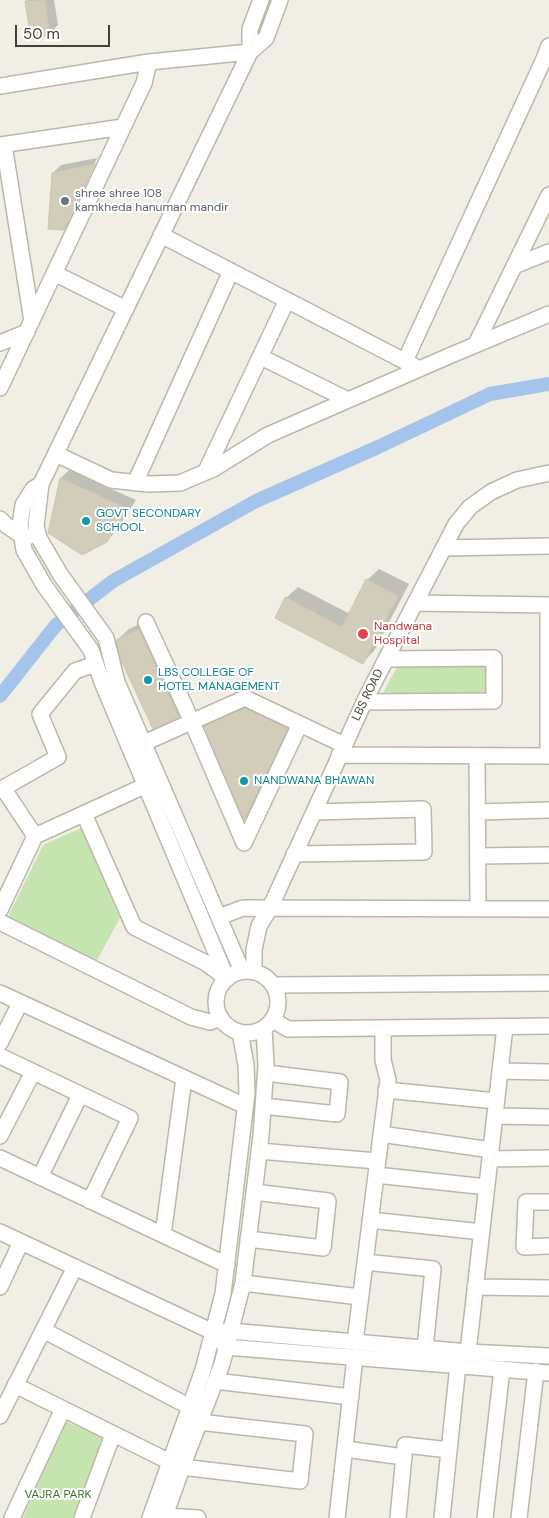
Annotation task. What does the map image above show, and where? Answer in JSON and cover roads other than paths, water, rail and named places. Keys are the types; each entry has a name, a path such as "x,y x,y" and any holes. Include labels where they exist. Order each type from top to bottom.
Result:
{"street":[{"path":"250,52 250,29 261,0"},
{"path":"227,979 153,783 144,743 117,682 106,638 60,574 39,538 36,526 41,484 250,52 266,38 280,0"},
{"path":"406,361 544,70 549,46"},
{"path":"0,86 150,62 250,52"},
{"path":"0,388 144,83 150,62"},
{"path":"29,327 2,145 123,127"},
{"path":"476,344 549,195"},
{"path":"161,235 420,368"},
{"path":"514,266 549,252"},
{"path":"135,483 231,271"},
{"path":"54,273 126,309"},
{"path":"206,472 287,300"},
{"path":"56,454 111,480 149,484 180,484 206,472 268,435 549,314"},
{"path":"0,343 29,327"},
{"path":"261,357 348,400"},
{"name":"LBS ROAD","path":"248,971 259,926 270,908 364,702 456,524 470,507 491,492 517,480 549,473"},
{"path":"41,484 33,489 23,504 20,525 24,550 44,585 93,657 219,917 248,971"},
{"path":"2,525 22,536 39,538"},
{"path":"444,548 549,546"},
{"path":"144,743 245,698 300,724 342,750 476,756 549,756 548,605 415,603"},
{"path":"146,622 192,722 244,843 300,724"},
{"path":"35,836 1,789 58,757 40,714 75,671 93,657"},
{"path":"364,702 494,700 494,658 386,659"},
{"path":"476,756 478,909"},
{"path":"0,910 35,836 153,783"},
{"path":"294,854 424,852 423,809 314,812"},
{"path":"477,812 549,810"},
{"path":"84,814 134,927 206,963 227,979"},
{"path":"478,856 549,855"},
{"path":"219,917 243,908 549,909"},
{"path":"0,922 191,1017 210,1022 221,1018"},
{"path":"248,971 265,976 274,985 278,997 278,1009 268,1024 253,1033 240,1032 229,1027 221,1018 217,1007 217,995 222,984 227,979 248,971"},
{"path":"274,985 549,983"},
{"path":"0,993 245,1106"},
{"path":"0,1044 20,1002"},
{"path":"268,1024 288,1029 549,1026"},
{"path":"176,1464 200,1422 226,1348 243,1282 259,1151 268,1024"},
{"path":"468,1352 505,1027"},
{"path":"338,1518 360,1297 388,1080 384,1060 383,1028"},
{"path":"198,1518 160,1517 223,1294 245,1106 246,1065 240,1032"},
{"path":"0,1056 130,1118 90,1201"},
{"path":"500,1071 549,1072"},
{"path":"0,1136 33,1072"},
{"path":"263,1106 336,1114 340,1082 266,1073"},
{"path":"163,1235 184,1078"},
{"path":"386,1090 549,1117"},
{"path":"40,1177 80,1094"},
{"path":"381,1134 490,1154 549,1158"},
{"path":"259,1151 487,1187"},
{"path":"0,1158 227,1265"},
{"path":"248,1239 323,1248 328,1201 254,1192"},
{"path":"549,1202 526,1202 524,1247 549,1246"},
{"path":"370,1220 482,1232"},
{"path":"0,1232 213,1332 226,1348"},
{"path":"0,1287 21,1242"},
{"path":"365,1262 433,1269 425,1348"},
{"path":"0,1416 75,1267"},
{"path":"243,1282 360,1297"},
{"path":"475,1287 549,1288"},
{"path":"43,1330 190,1407"},
{"path":"213,1332 230,1331 458,1366 542,1372 519,1518"},
{"path":"226,1348 355,1350 425,1348 549,1356"},
{"path":"442,1518 458,1366"},
{"path":"485,1518 502,1369"},
{"path":"215,1381 351,1397"},
{"path":"16,1385 176,1464 300,1481 305,1434 200,1422"},
{"path":"12,1518 63,1409"},
{"path":"82,1518 113,1434"},
{"path":"398,1518 405,1445 449,1450"},
{"path":"345,1449 404,1457"}],"waterway":[{"path":"0,696 56,625 113,581 256,501 376,448 490,394 549,384"}],"place":[{"name":"shree shree 108 kamkheda hanuman mandir","path":"65,201"},
{"name":"GOVT SECONDARY SCHOOL","path":"86,521"},
{"name":"Nandwana Hospital","path":"363,634"},
{"name":"LBS COLLEGE OF HOTEL MANAGEMENT","path":"148,680"},
{"name":"NANDWANA BHAWAN","path":"244,781"}],"park label":[{"name":"VAJRA PARK","path":"58,1495"}]}
